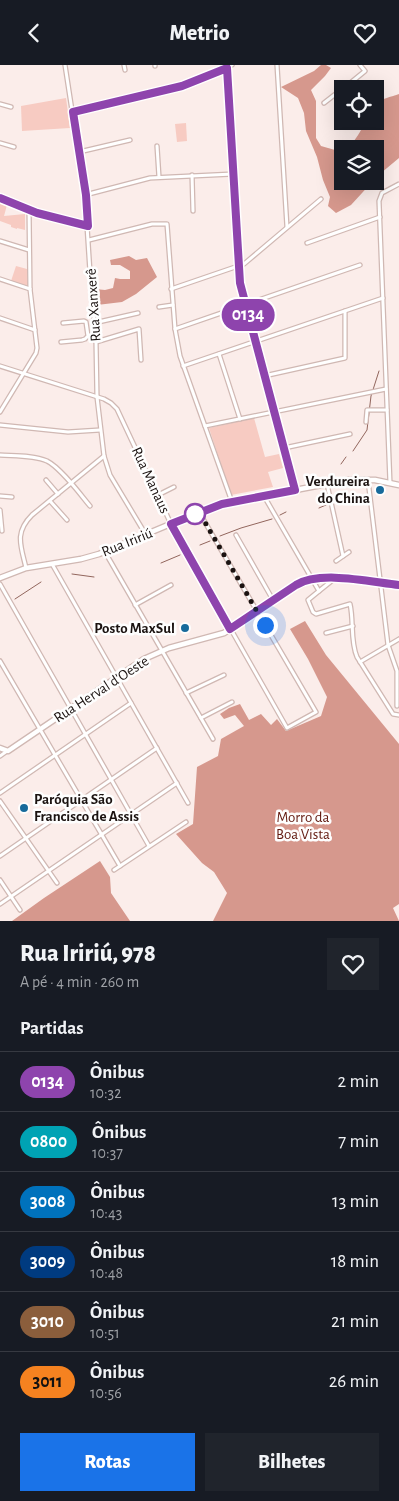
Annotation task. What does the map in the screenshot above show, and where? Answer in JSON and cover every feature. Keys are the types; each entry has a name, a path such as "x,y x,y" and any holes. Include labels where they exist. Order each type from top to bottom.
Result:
{"main road":[{"name":"Rua Iririú","path":"0,578 26,568 81,559 105,552 199,512 232,502 348,480 368,480 399,485"},
{"path":"312,579 334,578 399,585"},
{"name":"Rua Herval d'Oeste","path":"8,751 144,659 162,651 214,637 230,629 299,583 312,579"},
{"path":"0,748 8,751"}],"street":[{"name":"Rua Xanxerê","path":"65,65 86,195 96,342 97,397 104,455 110,475 146,535"},
{"path":"124,65 125,70"},
{"path":"73,112 182,86 232,65"},
{"path":"277,65 288,227"},
{"path":"354,80 365,71 360,65"},
{"path":"227,67 240,283 295,490"},
{"path":"324,103 334,96"},
{"path":"0,104 11,107"},
{"path":"79,152 130,140"},
{"path":"0,143 14,147"},
{"path":"157,146 159,177"},
{"path":"86,195 144,179 233,173"},
{"path":"192,175 193,211"},
{"path":"390,483 379,201 380,195 399,184"},
{"path":"0,199 37,213 88,226"},
{"path":"171,289 239,267 248,262 321,199"},
{"path":"0,412 37,351 38,345 30,289 29,209"},
{"path":"307,243 380,217"},
{"path":"89,240 152,224 167,224 171,289 178,346 183,366 232,502"},
{"path":"0,241 29,250"},
{"path":"175,329 360,265"},
{"path":"0,279 30,289"},
{"path":"183,366 383,298"},
{"path":"159,307 173,305"},
{"path":"264,376 345,358 345,311"},
{"path":"94,323 138,313"},
{"path":"0,319 35,329"},
{"path":"61,342 85,339 88,333 88,324 84,321 63,323"},
{"path":"96,342 139,329 141,360"},
{"path":"88,333 95,332"},
{"path":"219,354 240,419"},
{"name":"Rua Manaus","path":"0,366 108,401 117,409 171,524 287,728 316,712 257,611"},
{"path":"205,426 386,389"},
{"path":"366,422 367,410 387,410"},
{"path":"0,425 68,432 100,430"},
{"path":"284,448 350,434"},
{"path":"0,455 46,461 55,467 90,506"},
{"path":"26,568 20,541 21,530 29,519 104,455"},
{"path":"46,480 58,494"},
{"path":"368,480 388,645 397,671 397,707"},
{"path":"327,483 343,556"},
{"path":"158,495 174,487"},
{"path":"264,495 319,591"},
{"path":"0,496 12,497"},
{"path":"50,501 67,520"},
{"path":"0,511 2,531"},
{"path":"199,512 257,611"},
{"path":"236,535 273,600"},
{"path":"105,552 213,739"},
{"path":"336,561 349,552"},
{"path":"52,564 188,803"},
{"path":"334,578 308,599 314,613 350,604 354,649 360,662 393,714 399,715"},
{"path":"0,584 149,846"},
{"path":"135,605 171,585"},
{"path":"326,633 353,626"},
{"path":"360,662 399,639"},
{"path":"0,661 120,866"},
{"path":"186,693 224,675"},
{"path":"201,718 232,702"},
{"path":"0,793 131,703"},
{"path":"0,856 157,748"},
{"name":"Rua Herval d'Oeste","path":"0,756 8,751"},
{"path":"0,904 176,783"},
{"path":"0,801 57,883"},
{"path":"114,870 186,822"},
{"path":"0,880 20,910"}],"shaded area":[{"path":"66,98 70,128 22,131 21,106"},
{"path":"186,123 187,141 177,142 175,124"},
{"path":"0,203 7,205 4,216 25,214 25,230 11,227 11,225 0,221"},
{"path":"16,266 27,269 28,286 11,281"},
{"path":"254,418 265,457 279,454 283,468 268,472 273,487 231,495 209,428"}],"green space":[{"path":"321,65 331,68 311,90 316,101 316,138 321,146 334,150 334,190 365,190 351,205 336,213 328,206 330,197 306,131 304,113 298,98 281,87 314,71"},
{"path":"399,94 399,158 384,170 384,140 354,140 361,130 384,130 384,100"},
{"path":"129,256 136,260 147,258 157,277 136,294 122,302 97,305 95,289 105,290 113,288 115,278 130,279 130,271 120,265 111,265 110,260"},
{"name":"Morro da Boa Vista","path":"305,621 326,655 399,744 399,904 393,908 399,921 213,921 227,893 214,872 202,863 176,834 193,824 197,767 218,756 221,739 244,726 235,715 224,719 220,714 240,704 249,720 261,714 271,725 277,719 286,731 321,716 327,697 290,629"},
{"path":"100,861 110,877 111,893 130,921 12,921 44,898"}],"waterway":[{"path":"353,451 367,430 371,396 379,371"},
{"path":"341,464 346,457"},
{"path":"319,508 326,505"},
{"path":"280,515 286,512"},
{"path":"220,536 272,519"},
{"path":"200,545 210,541"},
{"path":"161,563 180,555"},
{"path":"72,574 94,577"},
{"path":"15,599 41,582"}],"bus line":[{"name":"0134","path":"0,198 37,213 88,226 86,195 73,112 182,86 227,68 240,283 295,490 222,504 171,524 230,629 296,585 307,580 342,579 399,585"}],"place":[{"name":"Verdureira do China","path":"380,490"},
{"name":"Posto MaxSul","path":"185,628"},
{"name":"Paróquia São Francisco de Assis","path":"24,808"}],"route":[{"path":"195,514 199,512 265,625"}]}
